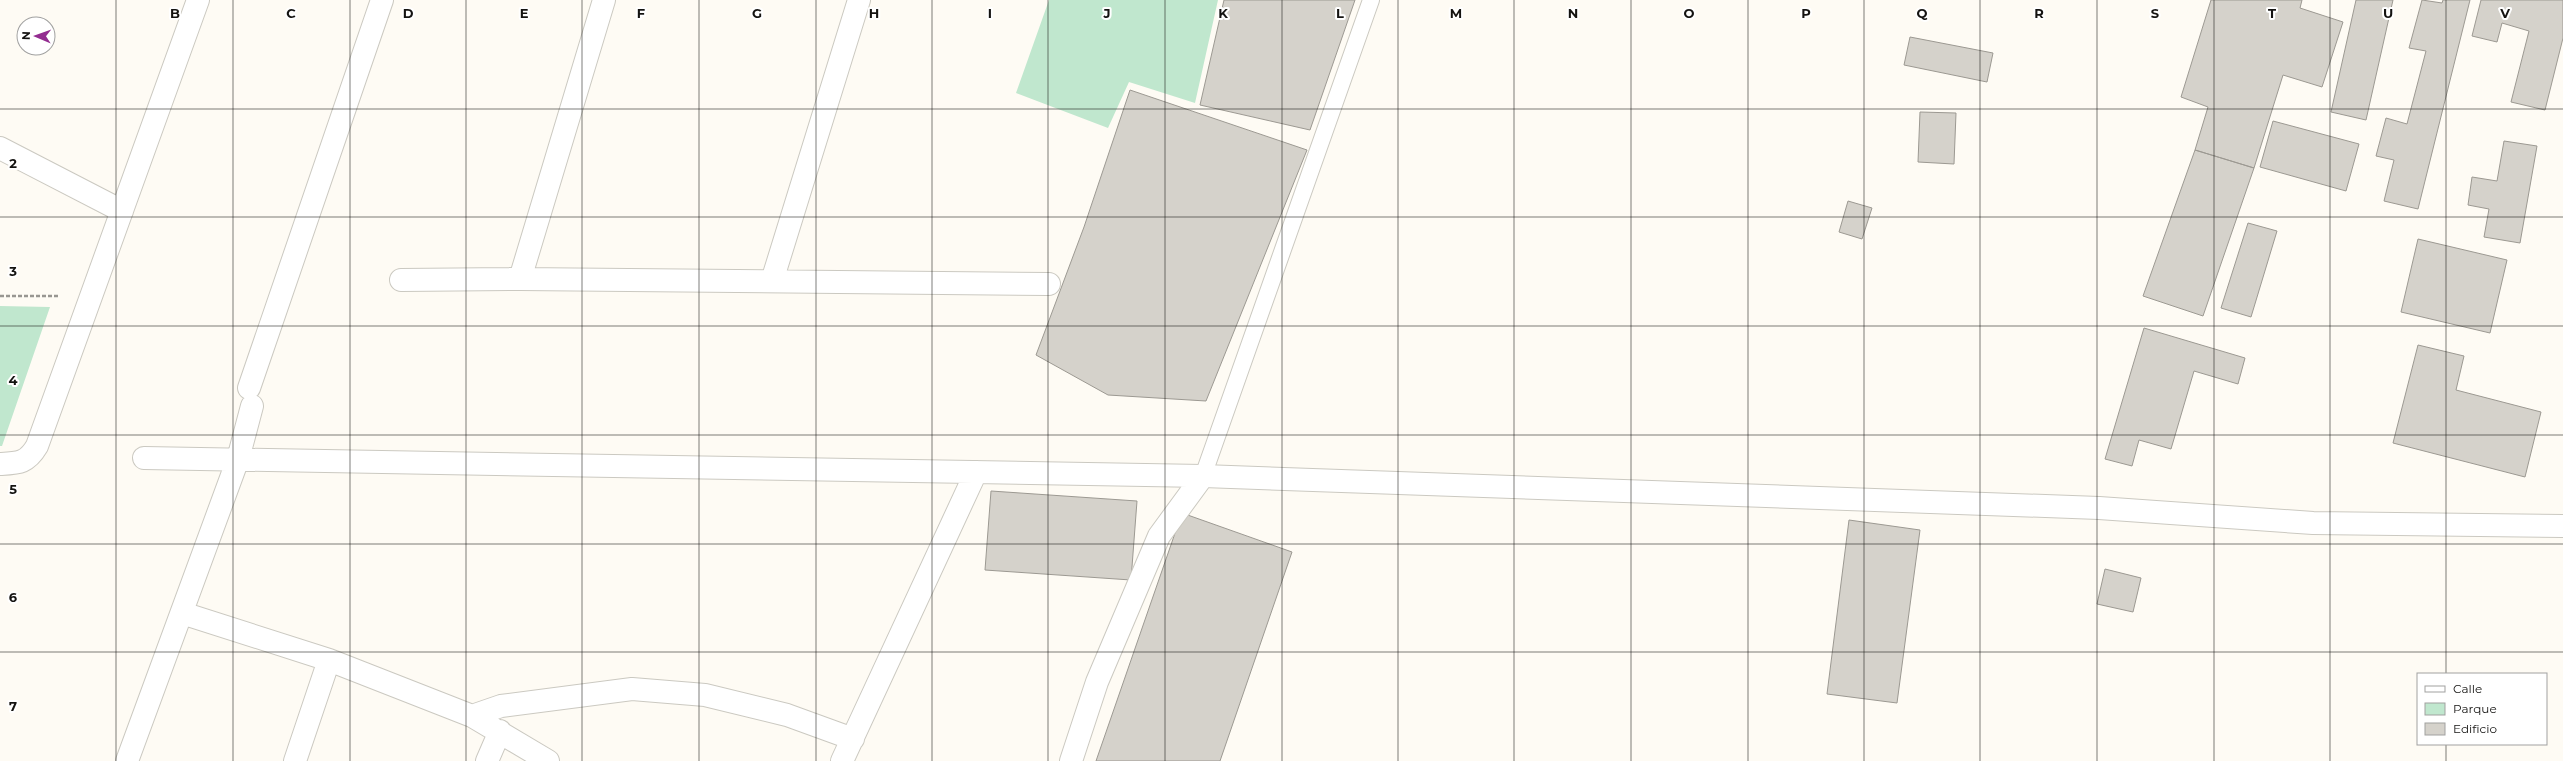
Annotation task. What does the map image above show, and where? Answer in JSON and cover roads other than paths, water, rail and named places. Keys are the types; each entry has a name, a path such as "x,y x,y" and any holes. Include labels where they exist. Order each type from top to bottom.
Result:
{"street":[{"path":"127,761 238,459 250,397 382,0"},
{"path":"520,279 604,0"},
{"path":"772,281 859,0"},
{"path":"0,464 17,463 30,458 37,446 196,1"},
{"path":"0,148 122,210"},
{"path":"401,280 520,279 1049,284"},
{"path":"144,458 1202,476 2099,508 2313,523 2563,526"},
{"path":"842,761 976,472"},
{"path":"1071,761 1096,682 1159,536 1202,476"},
{"path":"182,613 329,660 472,716 500,731 548,761"},
{"path":"295,761 329,660"},
{"path":"472,716 501,706 632,688 705,695 787,715 853,740"},
{"path":"487,761 500,731"}],"lane":[{"path":"1202,476 1371,0"}]}
